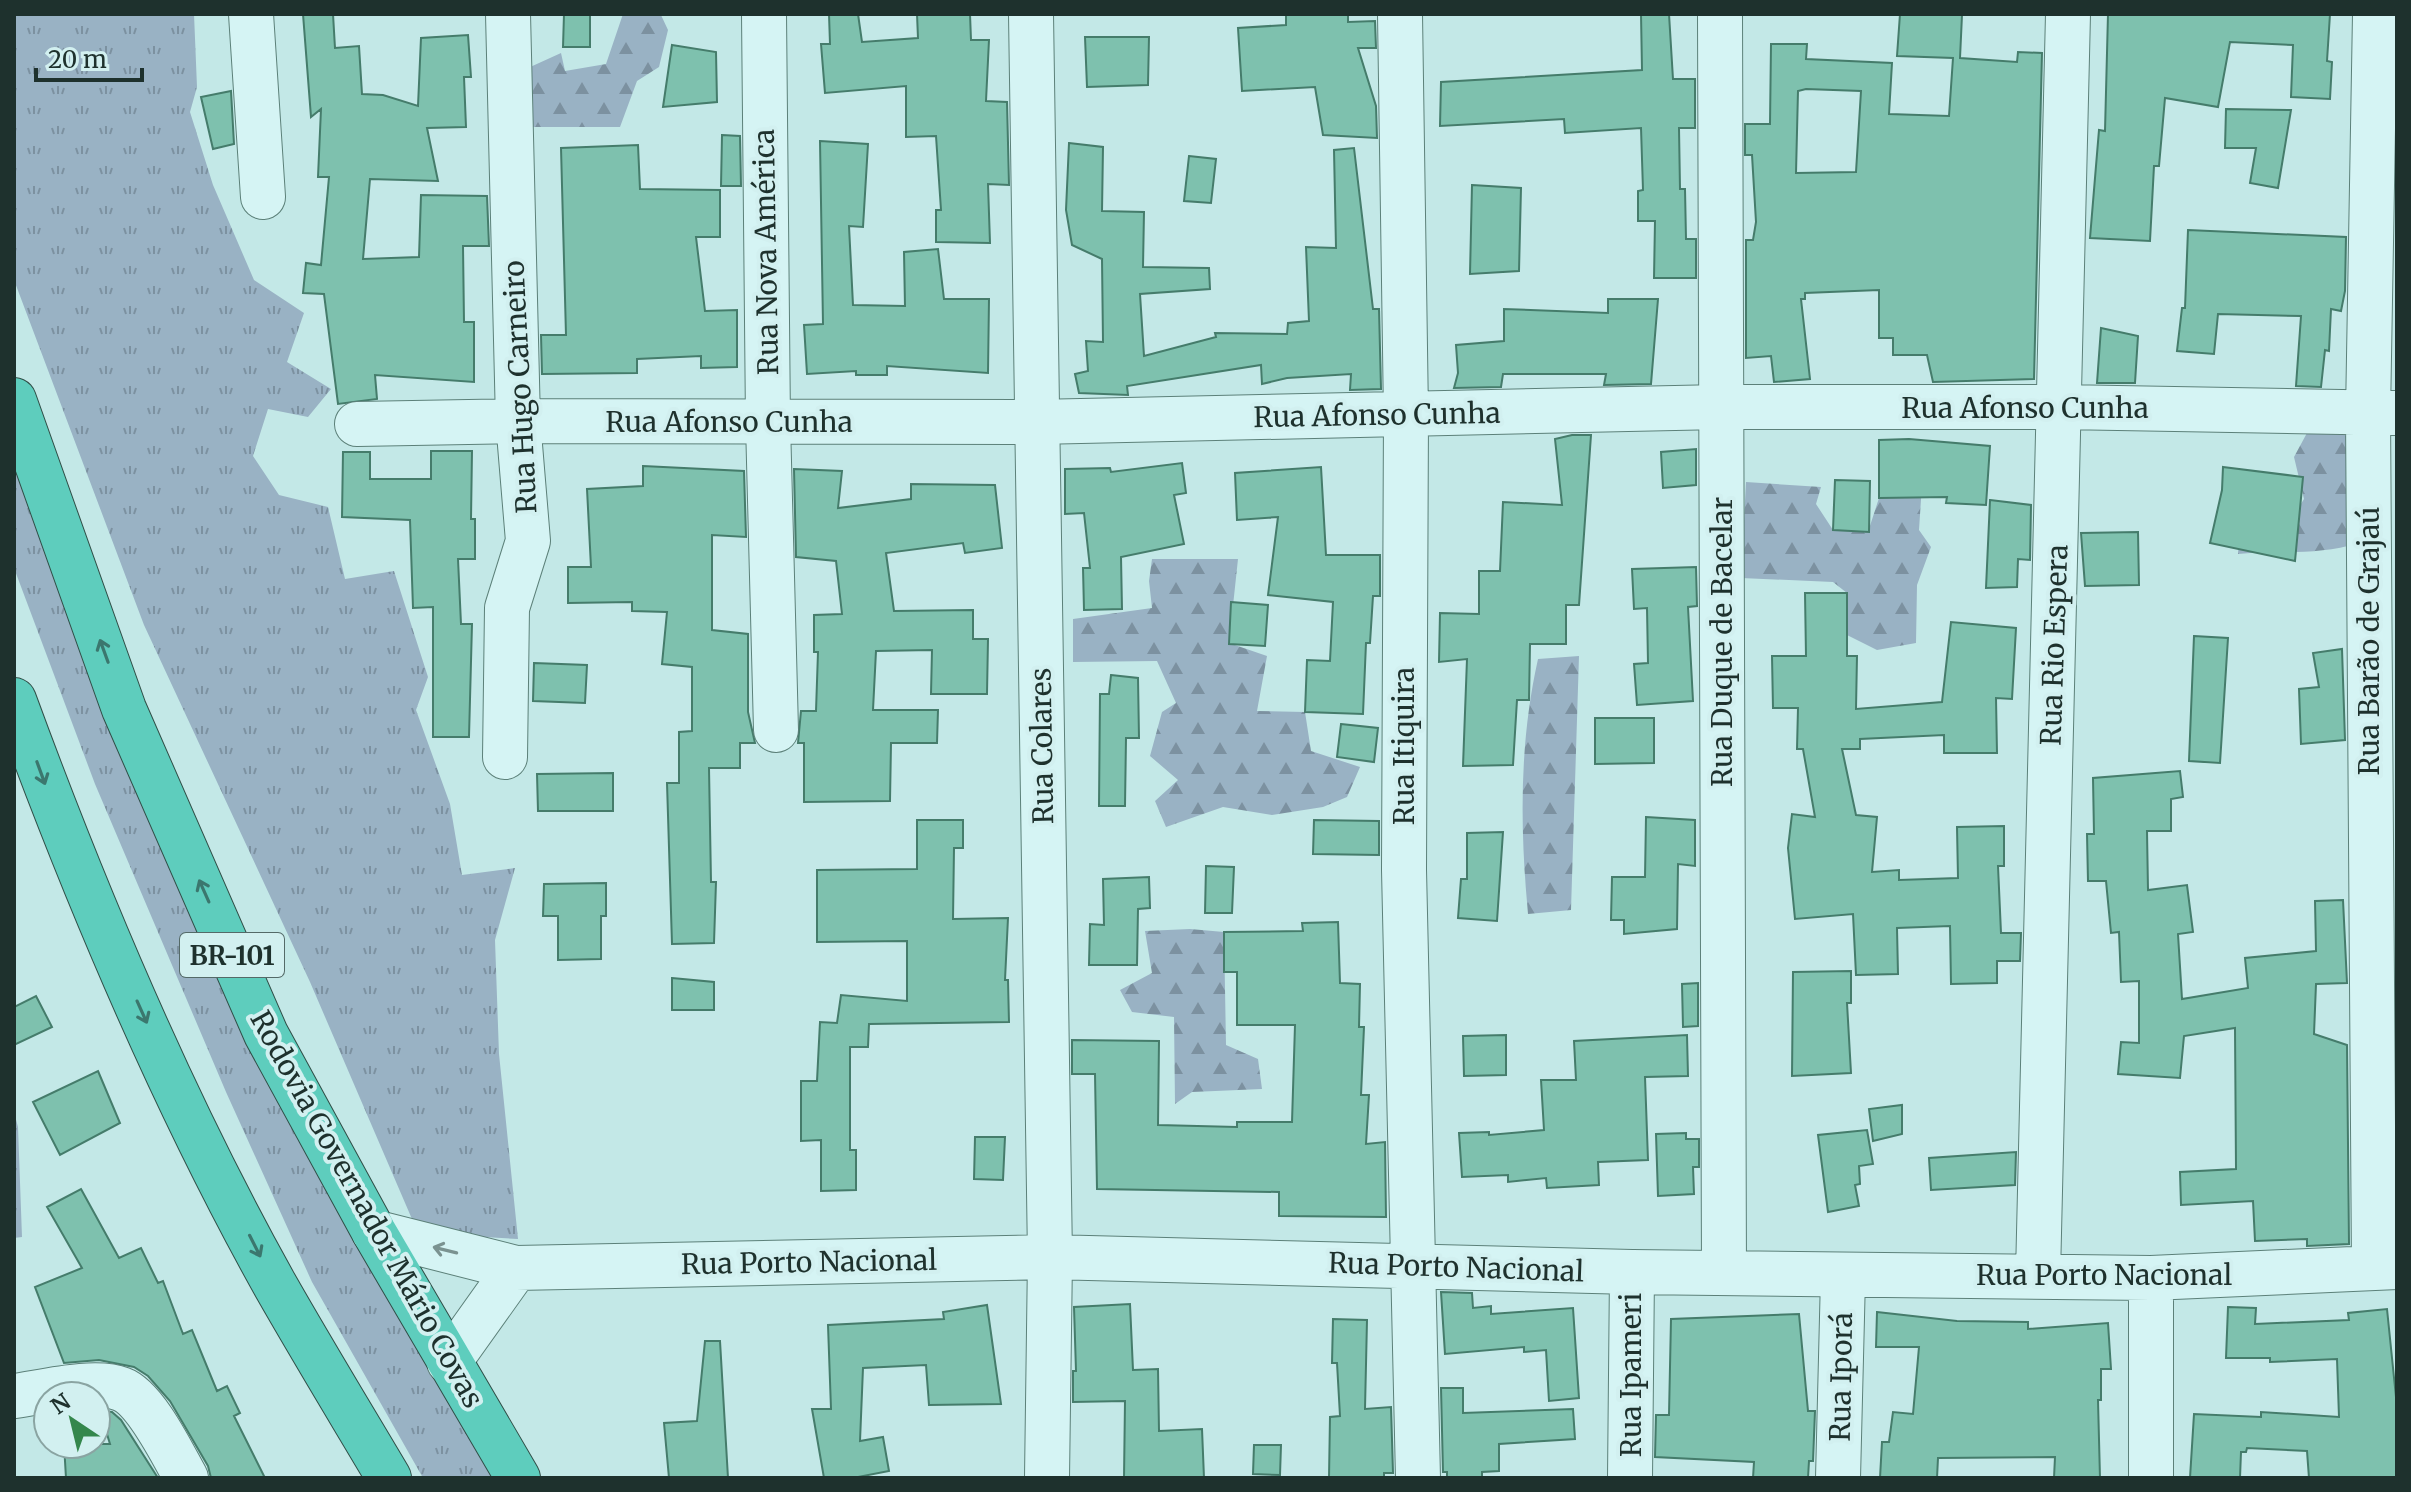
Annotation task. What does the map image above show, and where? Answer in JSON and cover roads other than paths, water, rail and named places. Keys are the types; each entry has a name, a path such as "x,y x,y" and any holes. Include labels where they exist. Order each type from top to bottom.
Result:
{"highway":[{"name":"Rodovia Governador Mário Covas","path":"14,400 130,723 266,1034 374,1232 518,1478"},
{"path":"14,700 69,851 193,1126 275,1283 389,1478"}],"street":[{"path":"251,14 263,197"},
{"name":"Rua Hugo Carneiro","path":"505,757 507,608 528,541 518,421 508,14"},
{"name":"Rua Nova América","path":"764,14 768,423 776,730"},
{"name":"Rua Colares","path":"1031,14 1050,1257 1047,1478"},
{"name":"Rua Itiquira","path":"1400,14 1406,415 1404,870 1418,1478"},
{"name":"Rua Duque de Bacelar","path":"1720,14 1724,1271"},
{"name":"Rua Rio Espera","path":"2038,1275 2068,14"},
{"name":"Rua Barão de Grajaú","path":"2375,14 2382,413 2385,1268"},
{"name":"Rua Afonso Cunha","path":"357,424 518,421 1036,422 1721,407 2061,407 2382,413"},
{"name":"Rua Porto Nacional","path":"374,1232 516,1268 1050,1257 1632,1272 1724,1271 1843,1277 2038,1275 2151,1278 2385,1268"},
{"path":"449,1362 516,1268"},
{"name":"Rua Ipameri","path":"1630,1478 1632,1272"},
{"name":"Rua Iporá","path":"1838,1478 1843,1277"},
{"path":"2151,1278 2151,1478"},
{"path":"14,1398 101,1386 122,1389 148,1415 186,1478"}]}
